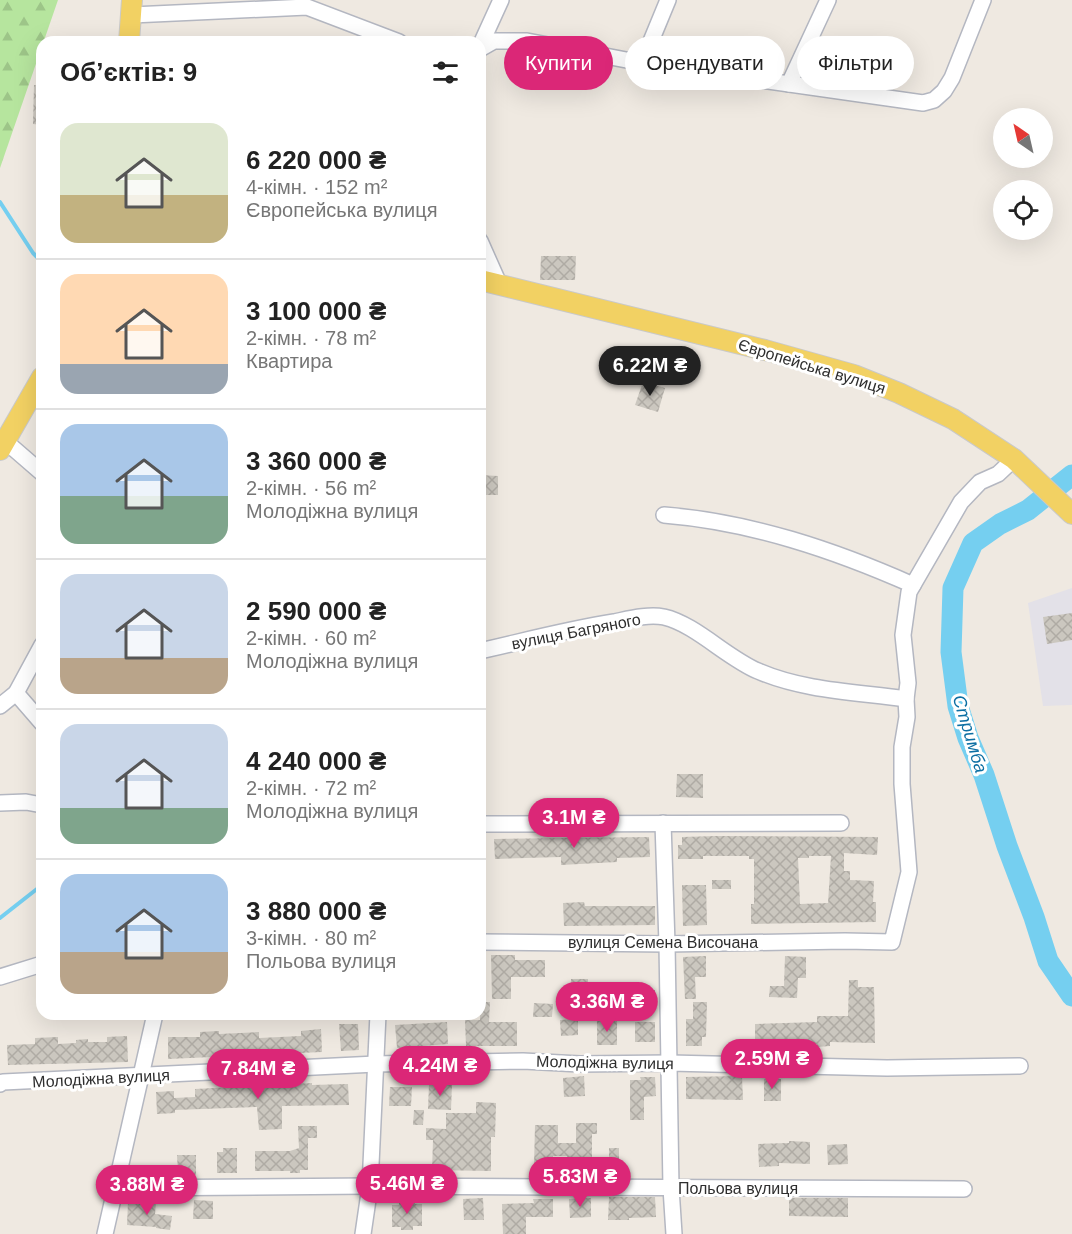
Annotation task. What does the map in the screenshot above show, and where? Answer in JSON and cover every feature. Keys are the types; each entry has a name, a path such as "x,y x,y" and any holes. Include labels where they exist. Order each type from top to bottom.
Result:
{"main road":[{"path":"130,36 132,11"},
{"path":"132,11 134,36"},
{"name":"Європейська вулиця","path":"486,282 765,350 854,375 899,393 953,419 1014,459 1069,510"},
{"path":"3,446 36,388"}],"street":[{"path":"485,36 501,0"},
{"path":"653,36 668,0"},
{"path":"789,84 828,0"},
{"path":"785,83 923,103 934,100 944,91 952,78 983,0"},
{"path":"132,11 309,3 385,36"},
{"path":"486,44 494,41 527,41 625,60"},
{"path":"486,254 500,286"},
{"path":"3,446 36,469"},
{"path":"906,699 908,673 904,652 904,624 909,592 961,502 980,482 998,474 1014,459"},
{"path":"664,515 690,517 754,530 820,547 913,585"},
{"name":"вулиця Багряного","path":"486,650 582,627 635,618 662,617 677,622 757,670 790,683 906,699"},
{"path":"0,706 16,693 36,656"},
{"path":"16,693 36,716"},
{"name":"вулиця Семена Височана","path":"486,942 667,944 845,940 892,942 909,872 902,784 902,747 907,717 906,699"},
{"path":"0,803 36,804"},
{"path":"663,823 674,1234"},
{"path":"486,824 841,823"},
{"path":"0,977 36,966"},
{"path":"105,1234 155,1020"},
{"path":"363,1234 370,1186 378,1020"},
{"name":"Молодіжна вулиця","path":"0,1084 3,1082 376,1064 523,1061 580,1064 670,1063 887,1068 1020,1066"},
{"name":"Польова вулиця","path":"116,1188 370,1186 964,1189"}],"shaded area":[{"path":"1072,588 1072,705 1043,706 1028,603"}],"green space":[{"path":"0,0 58,0 46,36 36,36 36,64 0,168"}],"building":[{"path":"34,85 36,85 36,124 33,124"},
{"path":"541,256 576,256 575,280 540,280"},
{"path":"643,382 665,388 658,412 635,405"},
{"path":"486,475 498,476 498,495 486,495"},
{"path":"1072,613 1072,640 1047,644 1043,617"},
{"path":"677,774 703,774 703,798 676,797"},
{"path":"649,837 650,857 617,858 617,862 561,865 561,857 495,859 494,839"},
{"path":"682,837 878,837 877,855 844,853 844,871 850,871 850,880 874,881 873,902 876,902 876,922 751,924 751,904 754,904 754,859 749,859 749,856 703,856 703,859 678,859 678,845 682,845","holes":["831,856 828,903 800,904 798,858"]},
{"path":"712,880 731,880 731,889 712,889"},
{"path":"682,885 706,885 707,925 683,926"},
{"path":"584,902 585,906 655,906 655,925 564,926 563,903"},
{"path":"491,955 515,955 515,960 545,960 545,977 511,977 511,999 492,999"},
{"path":"706,956 706,977 695,977 696,999 685,999 683,957"},
{"path":"785,956 806,957 806,978 798,978 797,998 769,997 770,986 784,986"},
{"path":"571,979 588,979 588,1000 571,1000"},
{"path":"849,980 858,980 858,987 874,987 875,1043 830,1042 830,1046 817,1047 817,1044 755,1047 755,1024 817,1022 817,1016 848,1016"},
{"path":"628,990 655,990 655,999 628,999"},
{"path":"486,1002 490,1002 489,1022 517,1022 517,1046 466,1046 465,1020 486,1020"},
{"path":"693,1002 707,1002 706,1037 702,1037 702,1046 686,1046 686,1019 693,1019"},
{"path":"534,1003 553,1004 552,1017 533,1017"},
{"path":"578,1019 578,1035 561,1036 560,1020"},
{"path":"597,1021 617,1021 617,1045 597,1045"},
{"path":"447,1022 448,1044 397,1048 395,1025"},
{"path":"635,1022 655,1022 655,1042 635,1042"},
{"path":"339,1024 358,1024 359,1050 341,1051"},
{"path":"321,1029 322,1052 168,1059 168,1037 200,1037 200,1032 219,1031 219,1034 259,1032 259,1038 301,1036 301,1031"},
{"path":"127,1036 128,1062 8,1065 7,1045 35,1044 35,1038 58,1037 58,1044 76,1043 76,1040 88,1039 88,1042 107,1042 107,1037"},
{"path":"459,1072 473,1072 472,1084 459,1084"},
{"path":"584,1076 585,1096 564,1097 563,1078"},
{"path":"742,1076 743,1100 686,1099 686,1077"},
{"path":"640,1077 655,1077 656,1096 644,1097 644,1120 630,1120 630,1080 641,1080"},
{"path":"764,1079 781,1079 781,1101 764,1101"},
{"path":"312,1083 312,1085 348,1084 349,1105 282,1106 282,1129 259,1130 257,1107 175,1110 175,1113 157,1114 156,1092 174,1091 174,1098 195,1097 195,1089"},
{"path":"429,1084 452,1084 451,1110 428,1109"},
{"path":"390,1087 412,1087 411,1106 389,1106"},
{"path":"476,1102 496,1103 495,1137 491,1137 491,1171 432,1170 433,1140 426,1140 426,1128 446,1129 446,1113 476,1113"},
{"path":"414,1110 424,1110 423,1125 413,1125"},
{"path":"576,1123 597,1123 597,1134 592,1134 592,1162 567,1162 567,1156 553,1156 553,1165 534,1165 535,1125 558,1125 558,1143 576,1143"},
{"path":"298,1126 317,1126 317,1138 308,1138 308,1170 300,1170 300,1173 255,1171 255,1151 290,1151 299,1148"},
{"path":"789,1141 810,1142 810,1164 779,1163 779,1166 759,1167 758,1144 789,1143"},
{"path":"847,1144 848,1164 828,1165 827,1145"},
{"path":"223,1148 237,1148 237,1173 217,1173 217,1152 223,1152"},
{"path":"609,1148 619,1148 619,1166 609,1165"},
{"path":"177,1155 196,1155 196,1175 178,1175"},
{"path":"609,1197 655,1197 656,1217 608,1220"},
{"path":"483,1198 484,1220 464,1220 463,1199"},
{"path":"591,1198 591,1217 570,1218 569,1199"},
{"path":"789,1198 848,1198 848,1217 789,1216"},
{"path":"533,1199 553,1199 553,1217 526,1217 526,1234 503,1234 502,1204 534,1203"},
{"path":"194,1200 213,1201 213,1219 193,1219"},
{"path":"399,1200 415,1200 415,1204 422,1204 422,1226 413,1226 413,1230 392,1227 392,1205 399,1205"},
{"path":"128,1202 156,1203 155,1214 172,1216 170,1230 127,1225"}],"waterway":[{"path":"0,202 36,256"},
{"name":"Стримба","path":"1072,475 1028,510 1000,524 973,543 953,588 951,652 958,706 968,738 984,775 1048,961 1072,996"},
{"path":"0,918 36,890"}]}
